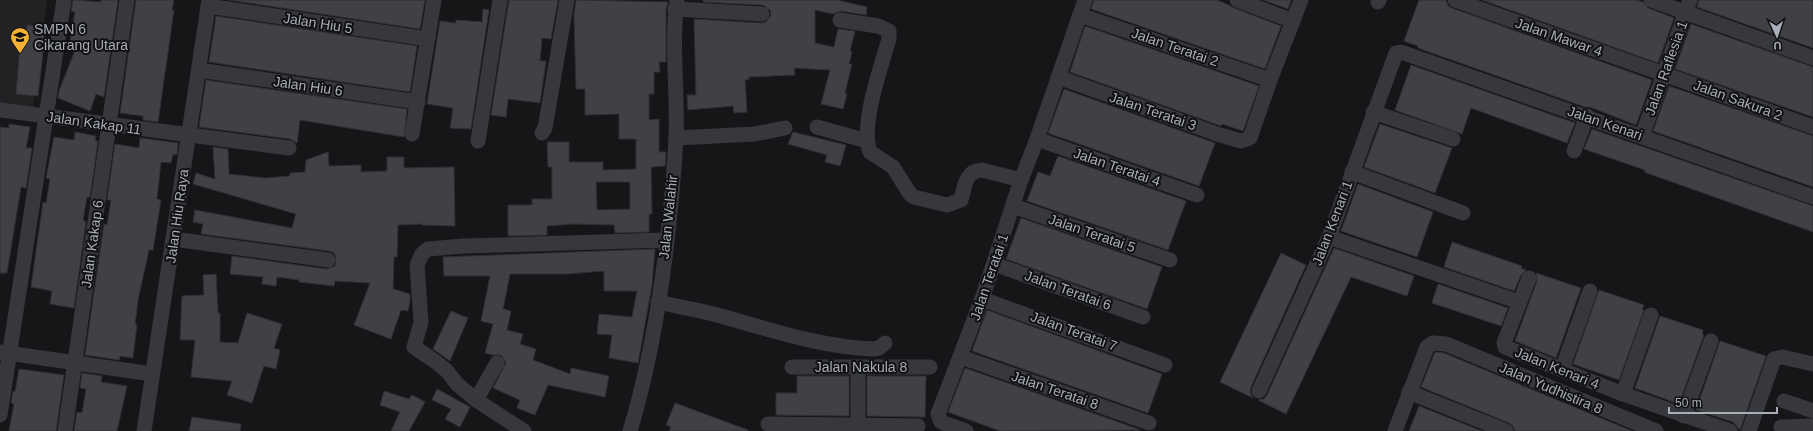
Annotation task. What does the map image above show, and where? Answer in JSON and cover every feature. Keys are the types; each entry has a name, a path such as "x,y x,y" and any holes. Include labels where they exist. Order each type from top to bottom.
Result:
{"street":[{"path":"0,415 4,353 47,116 64,0"},
{"name":"Jalan Kakap 6","path":"65,431 127,0"},
{"path":"412,134 434,0"},
{"path":"478,141 500,0"},
{"path":"542,133 545,128 566,0"},
{"name":"Jalan Teratai 1","path":"966,431 941,422 938,414 982,299 1013,206 1020,180 1037,138 1085,0"},
{"path":"1237,0 1293,21"},
{"path":"1270,80 1301,0"},
{"name":"Jalan Mawar 4","path":"1455,0 1664,74"},
{"path":"1651,0 1688,6 1813,58"},
{"name":"Jalan Hiu 5","path":"209,3 428,39"},
{"name":"Jalan Hiu Raya","path":"144,431 209,3"},
{"path":"676,5 762,14"},
{"name":"Jalan Walahir","path":"630,431 642,389 658,302 666,240 676,138 676,5"},
{"name":"Jalan Raflesia 1","path":"1642,136 1688,6"},
{"name":"Jalan Teratai 2","path":"1080,15 1270,80"},
{"path":"840,20 878,26 889,31 889,39 869,115 867,141 870,152 893,167 910,194 918,199 947,205 961,200 968,177 971,172 976,170 982,170 1020,180"},
{"name":"Jalan Kenari","path":"1396,53 1402,52 1813,197"},
{"name":"Jalan Kenari 1","path":"1259,391 1329,237 1373,112 1396,53"},
{"name":"Jalan Hiu 6","path":"199,70 418,102"},
{"name":"Jalan Sakura 2","path":"1664,74 1813,127"},
{"name":"Jalan Teratai 3","path":"1058,77 1220,135 1241,141 1250,138 1270,80"},
{"name":"Jalan Kakap 11","path":"0,110 289,148"},
{"path":"1373,112 1453,140"},
{"path":"1574,151 1586,116"},
{"path":"817,127 867,141"},
{"path":"676,138 754,134 785,128"},
{"name":"Jalan Teratai 4","path":"1037,138 1197,194"},
{"path":"1352,172 1462,213"},
{"name":"Jalan Teratai 5","path":"1013,206 1170,260"},
{"path":"1329,237 1519,302"},
{"path":"173,239 328,260"},
{"path":"524,431 476,400 457,384 442,367 414,347 421,322 417,265 422,254 428,249 464,246 666,240"},
{"name":"Jalan Teratai 6","path":"994,264 1143,316"},
{"name":"Jalan Kenari 4","path":"1529,278 1504,343 1506,347 1623,394 1730,431"},
{"path":"1562,369 1590,291"},
{"name":"Jalan Teratai 7","path":"982,299 1165,365"},
{"path":"658,302 720,316 783,334 836,344 873,349 878,348 885,343"},
{"path":"1623,394 1650,315"},
{"path":"1684,416 1711,341"},
{"name":"Jalan Yudhistira 8","path":"1409,392 1427,347 1433,343 1446,344 1656,431"},
{"path":"4,353 152,374"},
{"name":"Jalan Teratai 8","path":"961,357 1149,423"},
{"path":"1749,431 1774,359 1782,357 1813,364"},
{"path":"476,400 497,363"},
{"path":"858,367 858,428"},
{"name":"Jalan Nakula 8","path":"792,368 930,367"},
{"path":"1395,431 1409,392 1506,431"},
{"path":"1784,401 1813,411"},
{"path":"768,424 858,428 918,426"},
{"path":"1781,427 1813,426"}],"shaded area":[{"name":"SMPN 6 Cikarang Utara","path":"0,0 47,0 32,114 0,109"}],"building":[{"path":"73,0 101,2 101,0 118,0 104,97 96,94 90,111 58,98 59,91 76,48 69,47 75,12 71,11"},
{"path":"136,0 174,0 172,10 174,10 158,122 143,120 143,116 120,113"},
{"path":"229,0 425,0 420,29"},
{"path":"509,0 558,0 551,39 542,38 540,61 546,61 540,103 508,99 506,117 491,115"},
{"path":"576,0 668,2 666,9 666,62 659,62 660,72 654,72 654,94 649,94 649,120 659,119 659,152 666,152 665,166 651,167 652,214 649,214 649,232 615,233 614,225 573,224 547,226 547,235 508,236 508,205 532,205 532,199 552,199 552,167 548,167 547,142 569,142 569,162 603,162 603,170 636,169 636,139 619,139 619,114 585,115 585,89 576,89 574,15","holes":["596,182 630,182 630,209 597,210"]},
{"path":"703,0 837,0 867,7 866,15 841,11 833,14 815,10 815,43 834,47 838,29 855,31 850,51 852,52 849,64 852,64 843,109 821,104 830,70 794,68 795,75 749,77 749,79 745,80 747,112 734,113 733,106 688,110 687,95 696,95 694,19 761,23 766,22 771,15 770,10 763,5 703,2"},
{"path":"1094,0 1217,0 1281,26 1265,69 1091,9"},
{"path":"1263,0 1291,0 1288,9"},
{"path":"1419,0 1446,0 1448,6 1452,8 1652,80 1636,125 1590,107 1585,107 1418,48 1418,46 1404,41"},
{"path":"1482,0 1636,0 1643,2 1648,8 1674,18 1658,63"},
{"path":"1699,0 1813,0 1813,48 1697,7"},
{"path":"483,9 489,10 471,129 450,128 453,108 427,104 440,21 456,23 456,20 482,22"},
{"path":"216,16 417,46 410,92 209,62"},
{"path":"1691,24 1813,67 1813,117 1675,69"},
{"path":"27,25 46,27 38,96 16,94 21,34 26,35"},
{"path":"1085,26 1259,86 1243,131 1222,124 1221,126 1070,72"},
{"path":"1411,65 1575,123 1567,143 1471,108 1462,134 1395,110"},
{"path":"206,80 407,109 404,137 300,120 297,143 290,139 199,127"},
{"path":"1669,86 1813,136 1813,187 1653,131"},
{"path":"1064,89 1215,143 1199,186 1048,133"},
{"path":"9,124 30,127 26,148 32,148 26,188 21,187 7,273 0,273 0,127 9,128"},
{"path":"1380,124 1452,148 1435,193 1364,167"},
{"path":"1592,129 1813,206 1813,232 1584,149"},
{"path":"75,132 96,136 95,141 98,141 90,197 87,197 83,220 86,222 74,308 50,304 52,291 31,287 43,202 46,203 50,179 46,178 54,137 74,140"},
{"path":"793,132 846,145 840,166 825,162 827,155 788,144"},
{"path":"140,138 178,143 177,155 173,154 171,163 161,162 157,199 161,200 153,250 149,250 138,300 133,358 120,356 119,360 85,355 104,224 107,225 111,200 107,200 115,144 139,148"},
{"path":"213,147 228,149 229,174 265,178 290,176 290,173 305,172 306,160 328,152 329,166 361,165 361,172 387,171 387,157 404,157 404,168 454,167 455,226 422,224 398,225 397,257 394,257 393,289 410,294 410,301 408,311 401,310 391,339 354,325 370,283 335,281 334,286 299,282 299,280 277,277 276,286 262,284 263,277 230,274 232,256 327,269 335,266 336,257 334,253 329,251 201,234 203,224 193,222 195,210 292,228 296,214 193,184 196,173 215,179"},
{"path":"1058,156 1186,201 1168,250 1027,201 1038,172 1050,176"},
{"path":"1358,184 1433,212 1417,257 1341,231"},
{"path":"1021,218 1162,267 1147,309 1006,259"},
{"path":"1452,242 1522,266 1521,268 1526,270 1521,275 1514,291 1444,267"},
{"path":"1334,248 1414,276 1407,296 1351,277 1286,414 1258,400 1264,399 1267,395"},
{"path":"655,249 652,285 638,363 609,358 612,335 597,334 599,314 632,317 637,291 604,291 604,271 567,274 510,274 503,309 511,311 507,330 523,334 520,344 536,349 533,360 570,374 571,368 609,376 605,397 548,385 535,415 517,408 520,400 493,388 506,363 501,355 485,353 493,324 481,321 490,276 444,276 443,257"},
{"path":"1281,253 1306,265 1251,387 1250,392 1253,398 1220,382"},
{"path":"1536,273 1581,288 1556,358 1515,341 1537,281"},
{"path":"216,274 218,313 220,313 220,342 238,343 247,313 282,324 274,348 280,350 276,369 264,366 252,403 227,395 232,381 191,377 195,340 180,340 182,296 204,295 203,275"},
{"path":"1438,284 1508,308 1501,326 1432,303"},
{"path":"1599,290 1644,305 1642,310 1644,310 1619,380 1573,364"},
{"path":"987,310 1162,374 1148,413 972,351"},
{"path":"451,311 468,318 450,361 433,349"},
{"path":"1660,316 1703,330 1702,334 1704,335 1679,404 1635,388"},
{"path":"1720,341 1766,356 1740,430 1733,422 1696,410"},
{"path":"1435,352 1444,353 1632,431 1515,431 1513,426 1509,423 1421,387"},
{"path":"965,368 1141,430 1000,431 948,412"},
{"path":"19,369 64,375 56,431 9,431 14,404 11,403 13,391 15,392"},
{"path":"82,373 102,376 101,382 127,386 117,431 74,431 77,412 82,413 86,389 80,388"},
{"path":"797,376 849,376 849,416 776,415 776,393 797,393"},
{"path":"867,376 926,376 925,417 867,416"},
{"path":"437,389 470,407 460,427 445,419 451,409 432,400"},
{"path":"384,391 409,399 412,395 425,402 409,431 391,431 400,412 380,405"},
{"path":"675,403 748,431 669,431 671,427 666,425"},
{"path":"1419,406 1482,431 1409,431"},
{"path":"192,417 241,424 240,431 189,431"}],"place":[{"name":"SMPN 6 Cikarang Utara","path":"20,54"}]}
